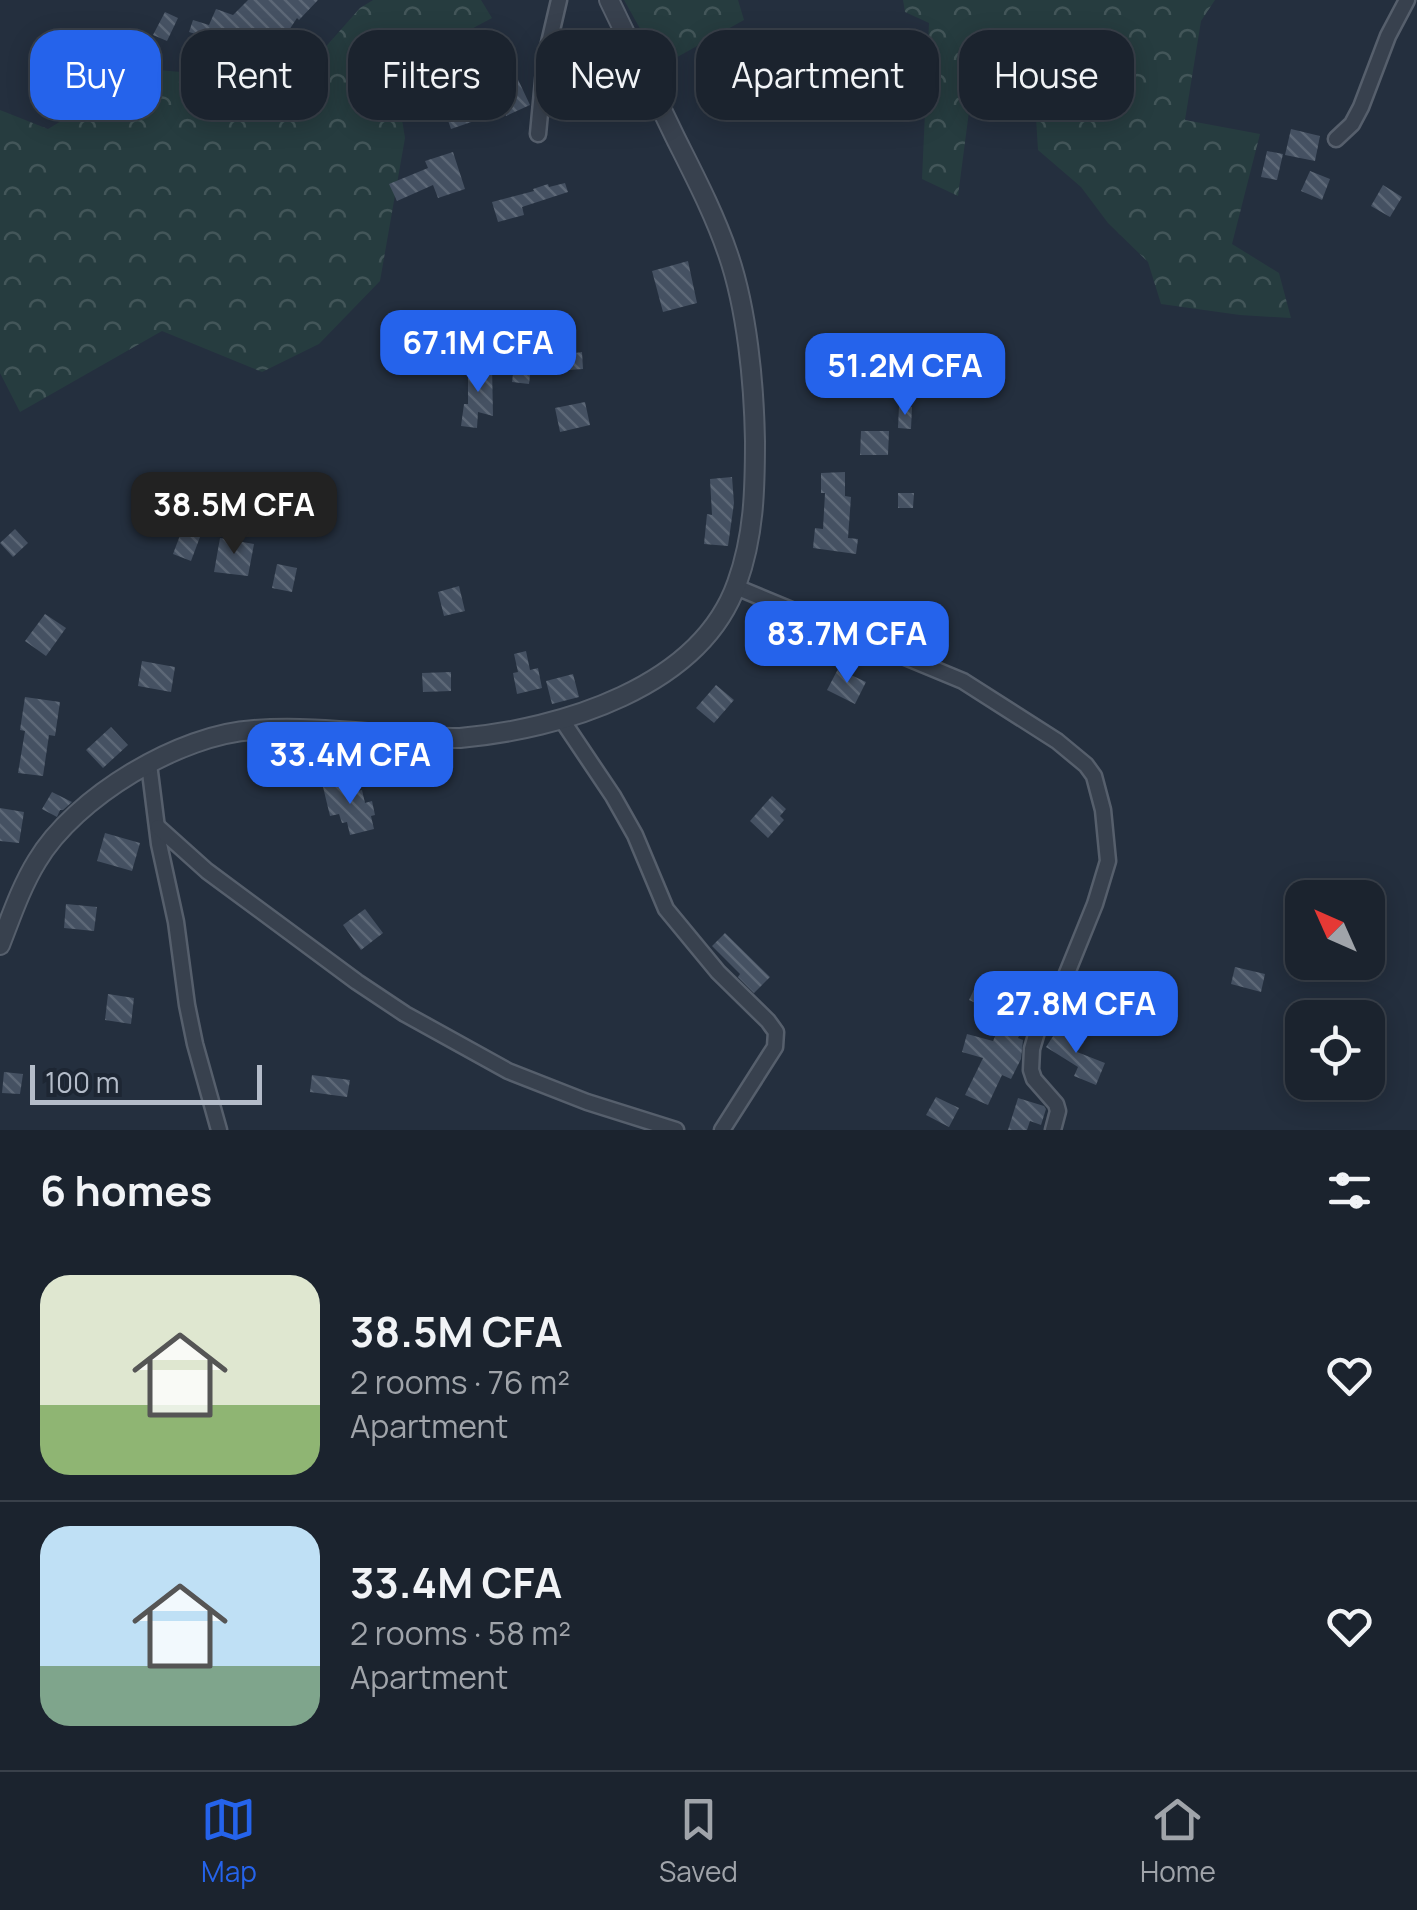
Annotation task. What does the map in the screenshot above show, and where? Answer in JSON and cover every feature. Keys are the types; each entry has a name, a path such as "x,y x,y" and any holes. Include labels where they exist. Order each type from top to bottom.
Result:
{"street":[{"path":"538,134 545,60 559,0"},
{"path":"0,945 20,893 48,844 122,779 202,740 249,730 282,729 460,738 562,720 662,675 715,624 736,587 752,523 755,443 748,343 732,267 703,192 610,0"},
{"path":"1336,139 1352,124 1361,107 1388,36 1407,0"},
{"path":"736,587 962,681 1058,741 1094,776 1104,810 1108,861 1070,967 1039,1025 1032,1049 1031,1070 1058,1111 1053,1130"},
{"path":"562,720 614,796 666,909 718,972 776,1032 775,1046 722,1130"},
{"path":"149,764 162,862 176,922 195,1044 219,1130"},
{"path":"158,827 207,872 405,1014 508,1071 586,1102 676,1130"}],"green space":[{"path":"373,0 481,0 492,18 469,30 348,30 348,120 402,120 405,138 380,281 319,344 262,372 162,331 20,412 0,373 0,110 48,129 63,120 161,120 161,70 181,72 181,120 328,120 328,44 360,8"},
{"path":"624,0 738,0 744,20 726,30 696,30 696,47 676,58 676,30 641,30"},
{"path":"903,0 1215,0 1201,21 1185,120 1260,134 1232,244 1279,273 1291,318 1161,304 1148,262 1108,223 1081,187 1038,150 1036,120 1134,120 1134,30 959,30 959,120 968,120 958,196 922,179 925,120 939,120 939,30 929,30 929,23 905,12"}],"building":[{"path":"248,0 318,0 289,30 190,30 193,20 209,25 216,9 233,15"},
{"path":"165,12 178,18 167,41 161,38 161,30 156,30"},
{"path":"516,75 530,105 516,111"},
{"path":"448,120 477,120 451,129"},
{"path":"1291,129 1320,136 1315,161 1285,155"},
{"path":"1267,151 1283,154 1277,180 1261,177"},
{"path":"453,152 465,189 438,198 433,185 397,201 389,184 428,168 425,161"},
{"path":"1310,171 1330,179 1322,200 1301,191"},
{"path":"565,183 568,192 522,207 524,215 498,222 492,202 548,184 549,187"},
{"path":"1383,185 1402,197 1390,217 1371,206"},
{"path":"688,261 697,303 663,312 652,271"},
{"path":"526,328 548,329 547,346 525,345"},
{"path":"582,352 583,369 569,370 568,354"},
{"path":"492,365 493,416 478,412 477,428 461,426 464,404 468,404 468,366"},
{"path":"514,366 531,367 529,384 512,382"},
{"path":"585,402 590,425 560,432 555,408"},
{"path":"899,406 912,407 911,429 898,428"},
{"path":"861,431 889,431 888,455 860,455"},
{"path":"845,472 845,496 851,497 848,538 858,539 856,554 813,548 815,528 823,529 825,493 821,493 821,473"},
{"path":"732,477 734,503 728,546 704,544 707,514 712,515 710,479"},
{"path":"255,493 274,496 269,519 250,516"},
{"path":"898,493 914,493 913,508 898,508"},
{"path":"15,529 28,543 13,557 0,543"},
{"path":"182,530 200,537 191,561 173,554"},
{"path":"220,538 254,544 248,576 214,572"},
{"path":"277,564 297,568 292,592 272,588"},
{"path":"459,586 465,611 444,616 438,592"},
{"path":"45,614 66,628 46,656 25,641"},
{"path":"526,651 530,670 538,668 542,688 517,694 514,654"},
{"path":"142,661 175,667 171,692 138,686"},
{"path":"838,669 866,682 855,704 827,690"},
{"path":"451,672 451,691 423,692 422,673"},
{"path":"573,674 579,697 552,704 546,681"},
{"path":"716,685 734,700 714,723 696,708"},
{"path":"25,697 60,702 55,736 49,735 43,776 18,773 25,731 20,730"},
{"path":"111,727 128,745 103,768 86,750"},
{"path":"350,781 353,792 362,790 365,803 372,801 375,815 371,816 374,829 350,835 347,822 342,823 339,814 330,816 323,787"},
{"path":"52,792 72,802 57,817 42,809"},
{"path":"772,796 786,809 780,816 784,820 768,838 750,821"},
{"path":"0,808 24,812 19,843 0,841"},
{"path":"105,833 140,843 132,871 97,861"},
{"path":"66,904 97,907 94,931 64,928"},
{"path":"365,909 383,933 361,950 343,925"},
{"path":"725,933 770,977 754,993 712,946"},
{"path":"1235,967 1265,974 1261,992 1231,984"},
{"path":"980,977 1034,1008 1018,1038 1023,1040 1021,1059 1011,1079 1002,1075 988,1105 965,1095 983,1058 962,1052 967,1034 993,1041 1004,1016 969,1000"},
{"path":"108,994 134,998 131,1024 105,1020"},
{"path":"1059,1027 1084,1042 1077,1052 1105,1063 1096,1085 1074,1076 1078,1067 1046,1047"},
{"path":"4,1072 23,1074 20,1094 2,1093"},
{"path":"312,1075 350,1080 347,1097 310,1092"},
{"path":"936,1097 959,1108 949,1127 926,1115"},
{"path":"1018,1098 1044,1106 1041,1125 1030,1121 1027,1130 1008,1130"}]}
